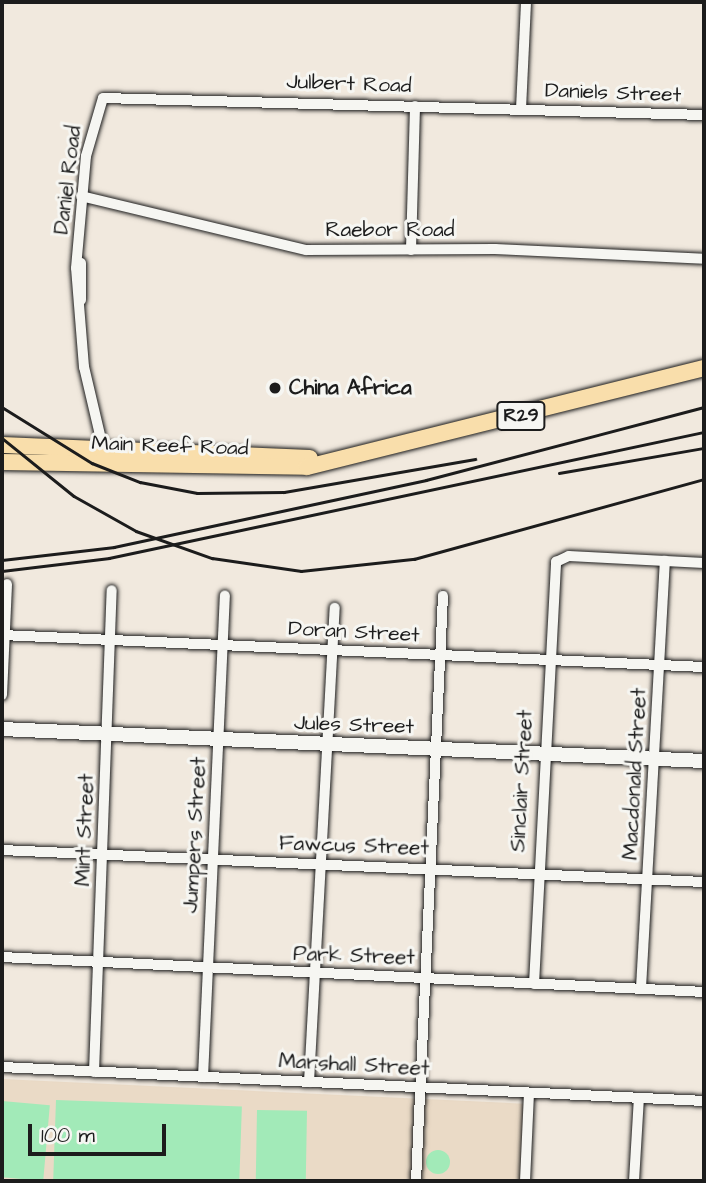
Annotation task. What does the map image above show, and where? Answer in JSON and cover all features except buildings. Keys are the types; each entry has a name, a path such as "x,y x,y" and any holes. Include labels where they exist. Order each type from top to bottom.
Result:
{"main road":[{"name":"Main Reef Road","path":"2,462 50,456 336,459 704,368"},
{"name":"Main Reef Road","path":"2,445 50,456"},
{"name":"Jules Street","path":"2,729 327,746 434,748 704,761"}],"street":[{"path":"521,109 526,2"},
{"name":"Julbert Road","path":"175,98 521,109"},
{"name":"Daniel Road","path":"106,458 84,367 79,256 81,196 100,102 175,98"},
{"path":"411,250 415,106"},
{"name":"Daniels Street","path":"521,109 704,115"},
{"name":"Raebor Road","path":"81,196 265,244 704,259"},
{"name":"Sinclair Street","path":"534,984 541,755 556,562 569,556 665,561"},
{"path":"665,561 704,562"},
{"name":"Macdonald Street","path":"641,988 665,561"},
{"path":"2,695 7,584"},
{"name":"Mint Street","path":"94,1072 112,590"},
{"name":"Jumpers Street","path":"203,1077 225,596"},
{"path":"416,1181 443,596"},
{"path":"309,1082 335,608"},
{"name":"Doran Street","path":"4,635 704,667"},
{"name":"Fawcus Street","path":"2,849 704,882"},
{"name":"Park Street","path":"2,957 704,992"},
{"name":"Marshall Street","path":"2,1067 704,1101"},
{"path":"525,1181 530,1094"},
{"path":"634,1181 639,1098"}],"shaded area":[{"path":"2,1079 529,1104 525,1181 2,1181"}],"green space":[{"path":"56,1100 242,1106 239,1181 53,1181"},
{"path":"2,1101 50,1105 43,1181 2,1177"},
{"path":"257,1110 307,1111 306,1181 256,1181"},
{"path":"438,1150 447,1153 450,1162 447,1171 438,1174 429,1171 426,1162 429,1153"}],"railway":[{"path":"2,407 92,463 140,482 197,493 284,492 475,459"},
{"path":"2,560 114,547 426,480 704,407"},
{"path":"2,571 109,558 704,432"},
{"path":"2,438 74,496 136,531 212,558 301,571 414,559 704,479"},
{"path":"559,473 704,448"}],"place":[{"name":"China Africa","path":"275,388"}]}
